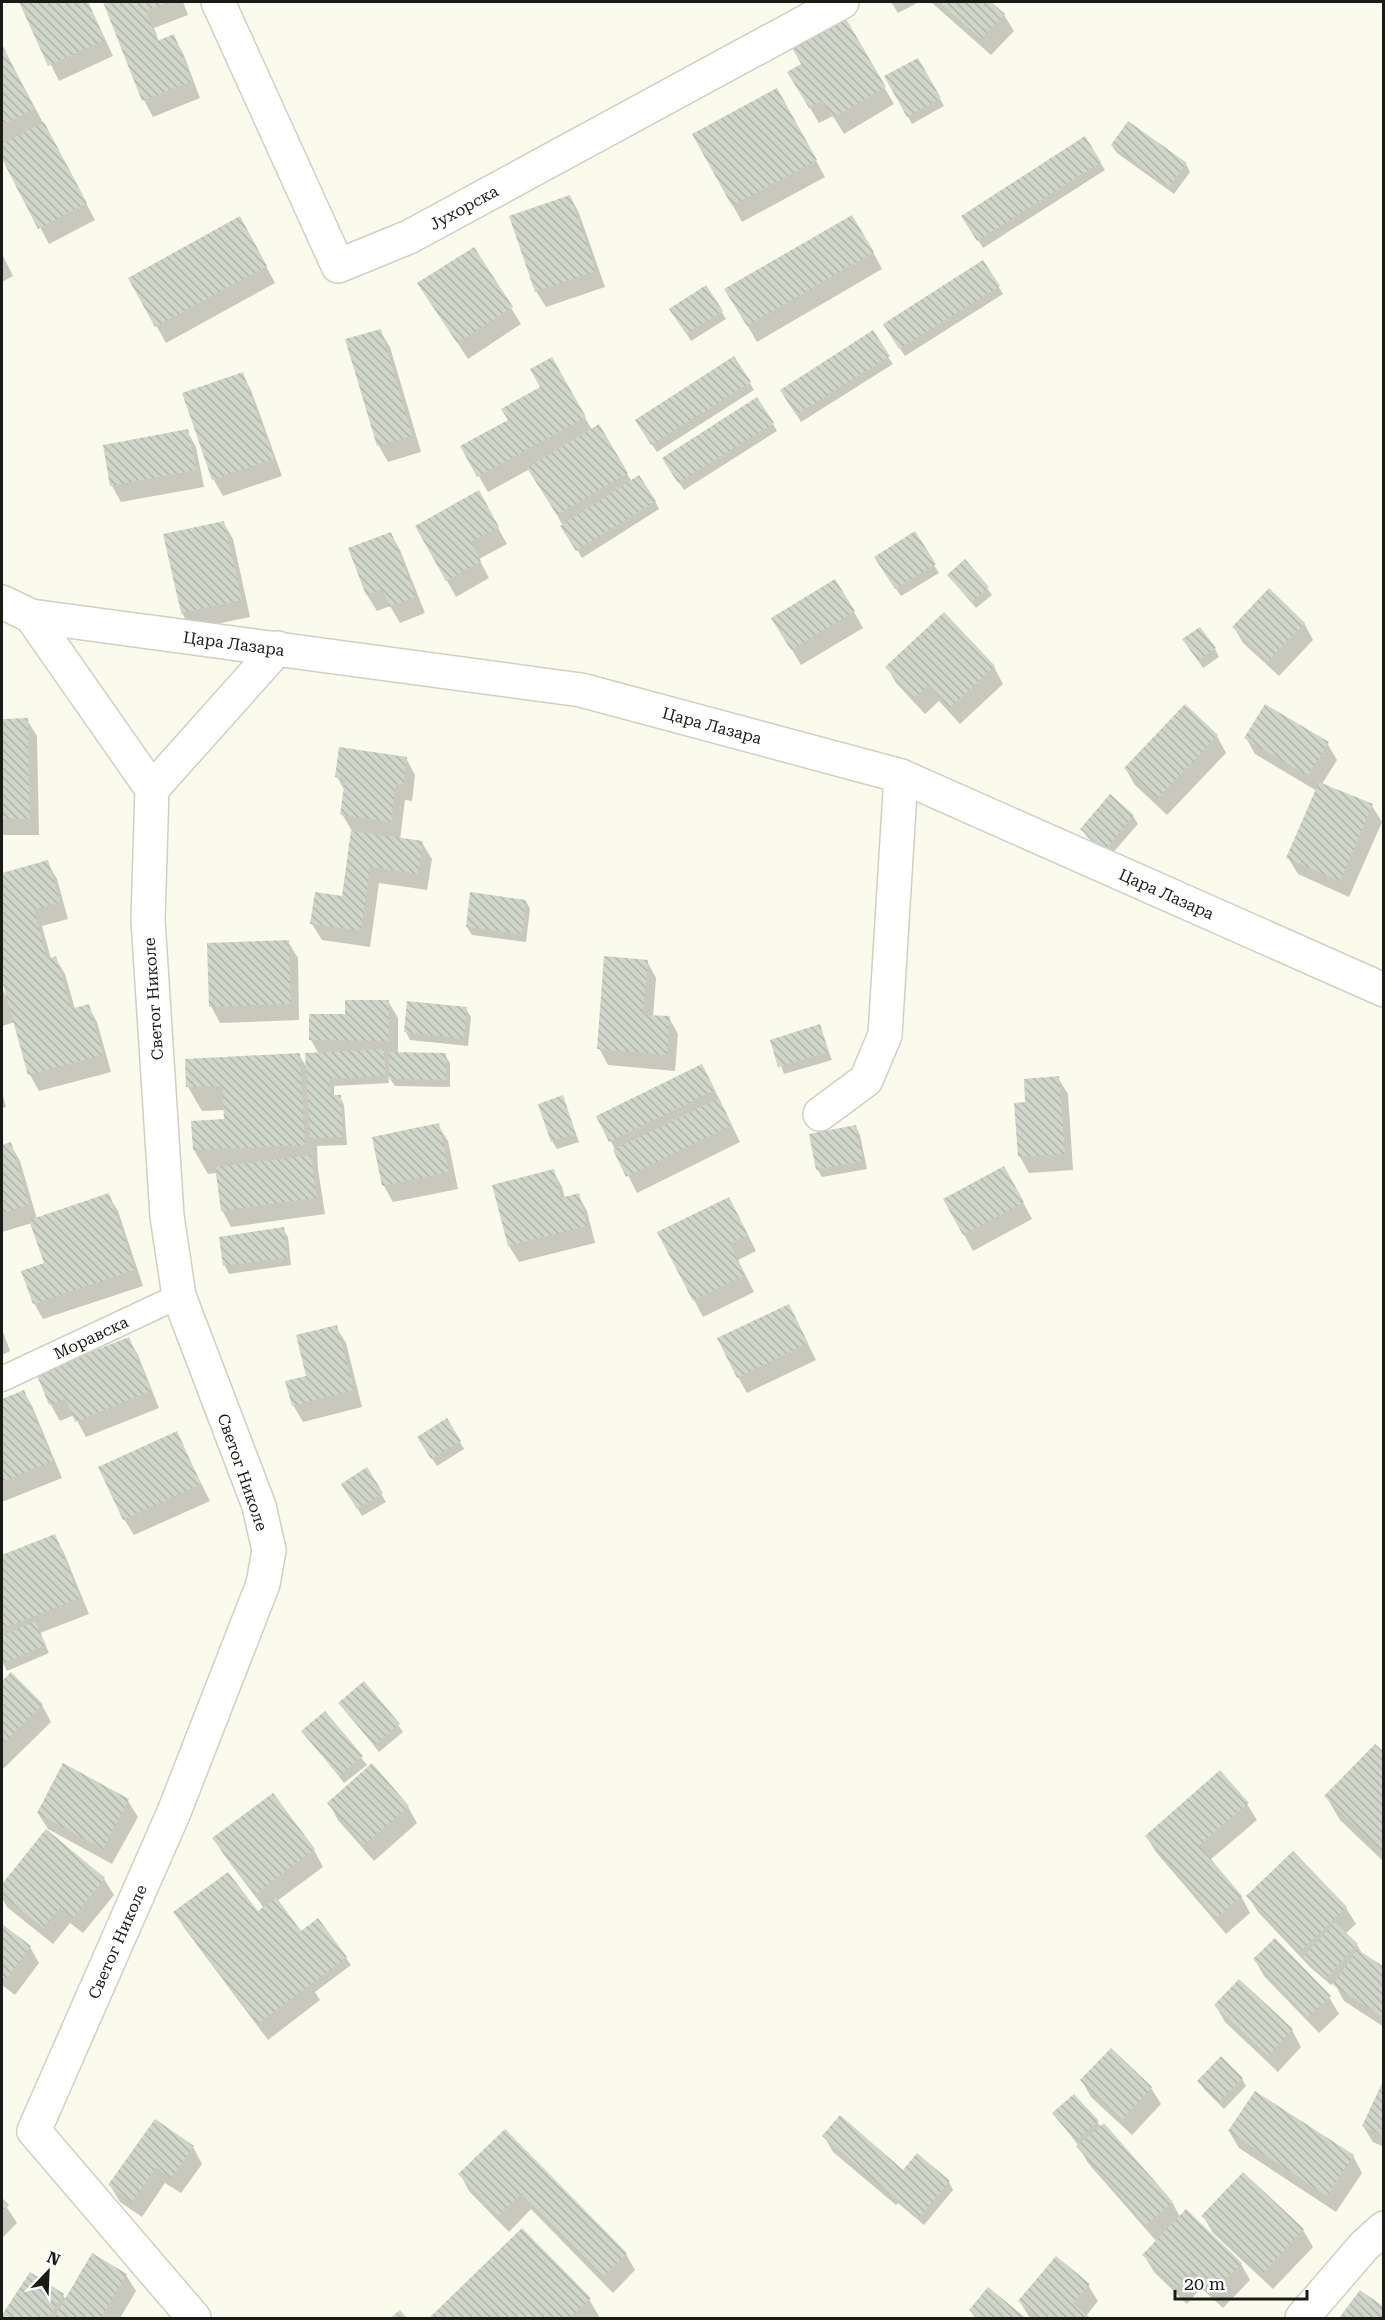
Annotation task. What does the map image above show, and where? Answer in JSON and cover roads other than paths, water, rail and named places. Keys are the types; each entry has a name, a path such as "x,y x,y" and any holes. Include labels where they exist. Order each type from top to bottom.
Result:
{"street":[{"name":"Јухорска","path":"218,2 338,266 409,237 842,2"},
{"name":"Цара Лазара","path":"2,602 31,616 581,690 901,776 1383,990"},
{"path":"31,616 152,789 278,648"},
{"path":"820,1114 866,1080 885,1035 901,776"},
{"name":"Светог Николе","path":"152,789 148,921 167,1216 179,1296 259,1506 269,1550 263,1584 174,1812 34,2131 194,2319"},
{"path":"1302,2319 1364,2246 1383,2228"}],"lane":[{"name":"Моравска","path":"2,1379 179,1296"}]}
